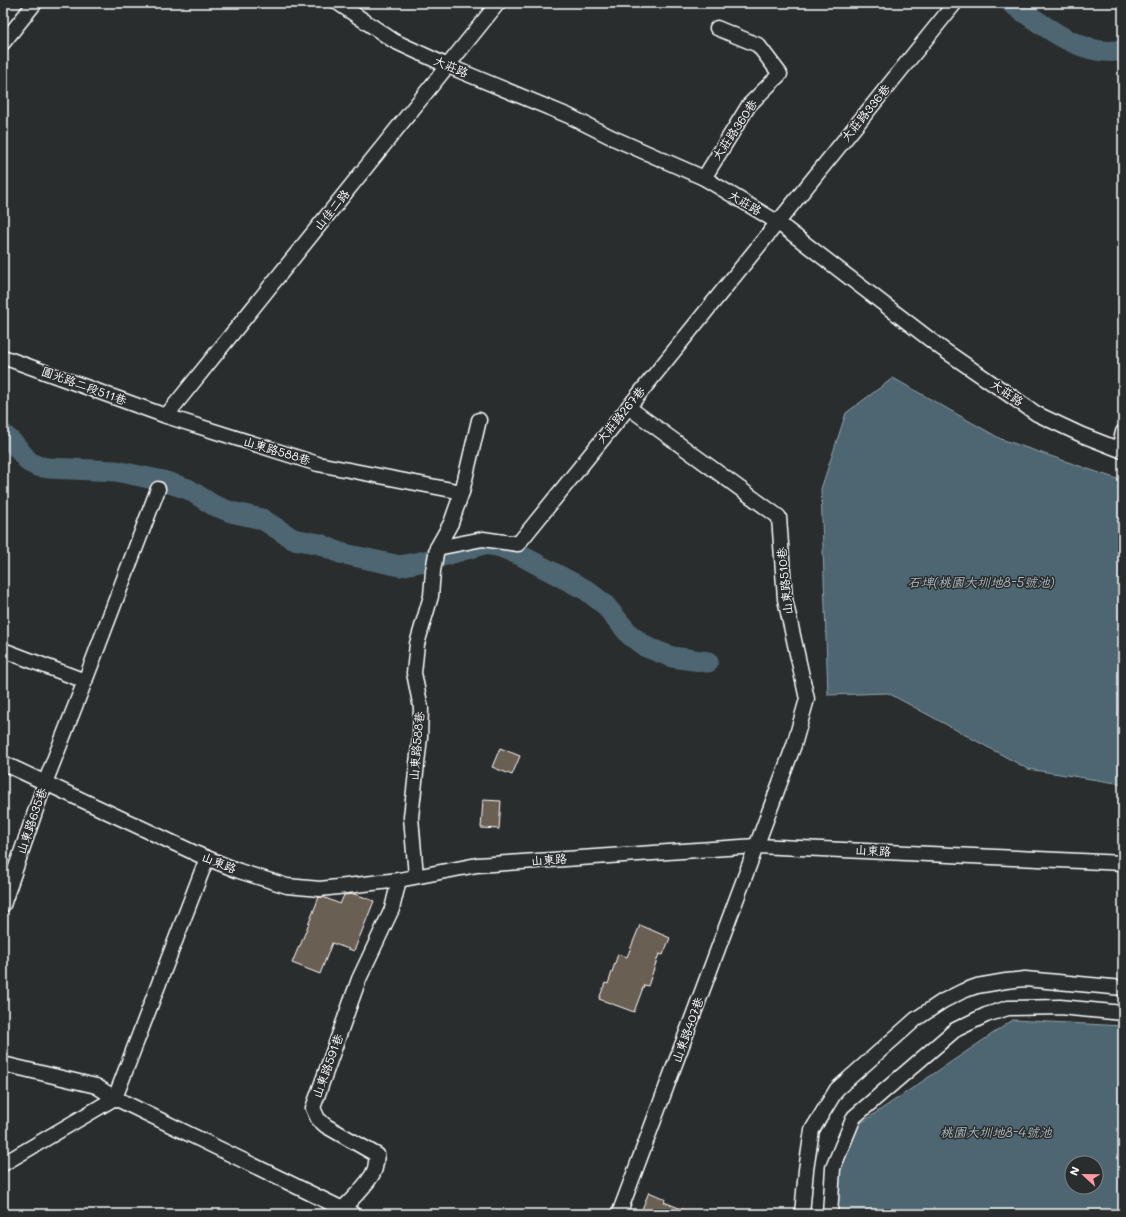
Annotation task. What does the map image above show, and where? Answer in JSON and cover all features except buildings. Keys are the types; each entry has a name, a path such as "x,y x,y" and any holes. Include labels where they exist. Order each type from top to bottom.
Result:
{"street":[{"path":"3,43 35,3"},
{"name":"大莊路","path":"338,3 394,41 448,66 569,116 613,138 704,178 777,222 941,348 1037,414 1082,435 1121,450"},
{"name":"山佳二路","path":"166,416 498,3"},
{"name":"大莊路336巷","path":"777,222 954,3"},
{"name":"大莊路360巷","path":"704,178 749,105 780,74 758,45 717,28"},
{"name":"大莊路267巷","path":"437,548 483,539 518,544 777,222"},
{"name":"圓光路二段511巷","path":"3,356 166,416"},
{"name":"山東路510巷","path":"628,407 779,517 785,599 807,699 794,745 756,846"},
{"name":"山東路588巷","path":"166,416 318,464 462,492"},
{"name":"山東路588巷","path":"416,876 411,817 420,737 421,708 414,673 417,644 431,596 437,548 451,523 462,492 479,420"},
{"path":"1121,450 1123,432"},
{"name":"山東路635巷","path":"3,905 45,783 158,489"},
{"path":"3,650 85,681"},
{"name":"山東路","path":"3,763 239,872 287,886 320,889 398,880 477,865 756,846 1123,863"},
{"name":"山東路407巷","path":"619,1214 756,846"},
{"path":"3,1164 115,1098 207,858"},
{"name":"山東路591巷","path":"344,1212 374,1171 377,1156 326,1126 318,1119 313,1108 359,979 392,909 398,880"},
{"path":"802,1214 806,1170 812,1130 837,1090 916,1019 943,1001 963,991 977,986 1006,981 1025,979 1046,980 1123,988"},
{"path":"830,1214 832,1168 854,1117 955,1030 986,1015 1008,1008 1060,1007 1123,1013"},
{"path":"3,1064 96,1086 115,1098 344,1212"}],"water":[{"name":"石埤(桃園大圳地8-5號池)","path":"893,378 1001,439 1123,481 1123,784 1028,769 888,693 828,695 821,489 846,413"},
{"name":"桃園大圳地8-4號池","path":"1013,1020 1123,1026 1123,1214 828,1214 852,1129"}],"waterway":[{"path":"1011,3 1064,38 1078,45 1108,51 1123,50"},
{"path":"3,434 15,445 29,462 37,466 48,468 116,471 163,481 188,489 213,505 231,512 262,519 293,539 320,544 340,553 400,566 425,561 484,544 501,547 520,555 586,590 604,604 630,635 646,647 672,657 708,662"}]}
